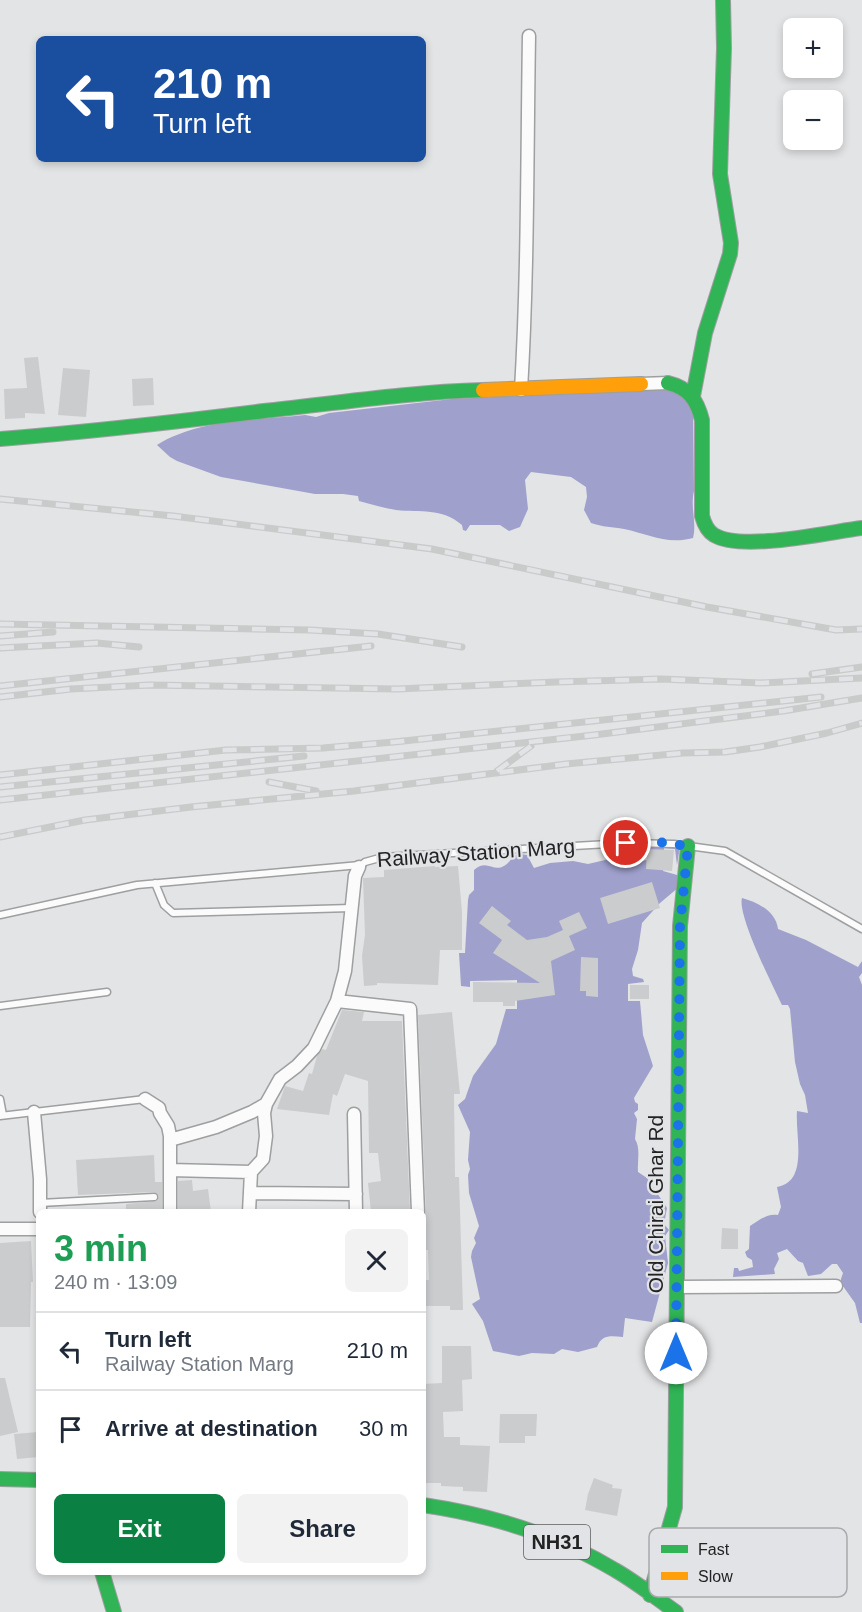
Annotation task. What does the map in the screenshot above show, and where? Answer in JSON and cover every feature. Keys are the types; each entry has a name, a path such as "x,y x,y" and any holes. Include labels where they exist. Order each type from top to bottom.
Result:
{"main road":[{"path":"693,396 705,333 730,254 731,243 720,174 724,48 723,0"},
{"path":"668,383 686,388 699,407 702,420 701,506 705,526 717,537 734,541 758,542 862,528"},
{"path":"0,439 105,431 317,405 447,392 641,384"},
{"name":"Old Chirai Ghar Rd","path":"669,1528 675,1507 680,926 688,846"},
{"path":"0,1479 36,1480"},
{"name":"NH31","path":"426,1505 461,1510 504,1520 609,1566 649,1594"},
{"path":"103,1575 114,1612"},
{"name":"NH31","path":"653,1597 676,1612"}],"street":[{"path":"521,390 526,303 529,36"},
{"path":"641,384 668,383"},
{"path":"249,1209 251,1173 263,1159 266,1104 280,1079 297,1066 314,1048 337,1001 345,971 355,876 359,866"},
{"path":"337,1001 410,1009 418,1209"},
{"path":"145,1099 159,1108 168,1125 170,1209"},
{"path":"170,1140 216,1127 266,1104"},
{"path":"34,1112 40,1207"},
{"path":"354,1114 356,1209"},
{"path":"170,1170 251,1173"},
{"path":"250,1192 356,1194"},
{"path":"0,1229 36,1229"},
{"path":"677,1287 836,1286"}],"lane":[{"name":"Railway Station Marg","path":"0,915 137,885 359,866 372,859 383,857 658,842 725,851 862,929"},
{"path":"155,883 164,905 173,913 351,908"},
{"path":"0,1006 107,992"},
{"path":"0,1099 1,1116 145,1099"},
{"path":"40,1207 154,1197"}],"water":[{"path":"672,387 693,403 694,532 693,538 683,540 666,540 591,523 584,510 587,497 586,487 571,477 531,472 525,480 528,509 520,527 509,531 500,525 470,525 466,531 454,519 438,513 396,510 359,501 358,496 315,494 221,477 177,461 157,445 191,430 229,422 305,415 316,417 329,413 452,399"},
{"path":"649,845 680,846 677,865 675,849 664,848 663,871 677,875 679,887 642,923 638,950 632,969 633,976 643,979 644,982 628,984 628,1001 640,1001 643,1035 653,1066 634,1098 638,1104 638,1110 634,1113 637,1119 635,1139 638,1151 638,1172 647,1178 667,1208 664,1224 669,1230 665,1236 668,1263 652,1322 625,1318 623,1337 604,1338 597,1347 578,1352 562,1349 554,1354 532,1353 519,1356 493,1351 483,1321 472,1304 480,1299 471,1257 476,1243 474,1238 479,1226 469,1193 470,1132 458,1105 465,1099 473,1076 496,1044 506,1009 517,1009 517,980 470,981 470,987 461,986 459,953 465,953 468,900 474,890 474,870 482,865 502,867 517,854 527,855 534,868 550,863 573,861 588,864 618,857 629,861 649,860"},
{"path":"742,898 770,912 778,929 806,940 858,967 862,961 862,973 859,977 862,985 862,1323 860,1323 855,1303 840,1282 843,1273 837,1264 832,1264 821,1274 808,1276 803,1263 787,1249 777,1253 779,1259 774,1269 775,1274 733,1277 734,1268 738,1268 739,1271 753,1267 752,1260 745,1252 749,1249 750,1226 767,1216 778,1215 781,1207 777,1187 787,1183 797,1167 797,1111 808,1113 795,1062 790,1009 788,1005 782,1005 757,951 745,919"}],"building":[{"path":"38,357 45,414 25,413 25,418 5,419 4,389 27,388 24,358"},
{"path":"63,368 90,370 86,417 58,415"},
{"path":"153,378 154,405 133,406 132,379"},
{"path":"647,849 674,850 672,871 646,869"},
{"path":"458,866 462,912 462,950 440,950 438,985 377,983 377,985 364,986 363,878 384,877 384,870"},
{"path":"652,882 660,908 608,924 600,898"},
{"path":"492,906 511,921 507,925 527,940 547,937 563,930 559,921 579,912 587,928 569,936 575,950 551,961 555,995 515,1001 515,1006 503,1006 503,1002 473,1002 473,982 540,983 493,953 502,940 479,923"},
{"path":"581,957 598,958 598,997 586,996 586,991 580,991"},
{"path":"630,985 649,985 649,999 630,999"},
{"path":"342,1010 364,1012 362,1021 402,1021 410,1209 371,1209 368,1183 381,1181 378,1153 369,1153 368,1081 345,1074 337,1096 333,1094 329,1115 277,1109 285,1086 303,1091 309,1073 312,1074 317,1056 322,1049 326,1050"},
{"path":"452,1012 460,1094 454,1094 455,1177 459,1177 463,1310 450,1310 450,1306 426,1306 426,1280 429,1280 418,1015"},
{"path":"154,1155 155,1182 162,1182 162,1209 126,1209 126,1204 157,1201 159,1196 154,1192 78,1195 76,1160"},
{"path":"192,1180 193,1191 208,1189 211,1209 178,1209 178,1181"},
{"path":"722,1228 738,1229 738,1249 721,1249"},
{"path":"31,1241 33,1282 31,1282 30,1327 0,1327 0,1243"},
{"path":"442,1346 471,1346 472,1379 462,1380 463,1411 443,1412 444,1437 460,1437 460,1445 490,1446 487,1492 463,1491 463,1487 426,1483 426,1384 442,1383"},
{"path":"0,1378 5,1378 18,1432 0,1436"},
{"path":"500,1414 537,1414 536,1436 525,1436 525,1443 499,1443"},
{"path":"36,1432 36,1457 17,1459 14,1434"},
{"path":"594,1478 613,1485 612,1488 622,1489 617,1516 585,1510"}],"railway":[{"path":"0,499 173,516 432,549 707,607 836,630 862,629"},
{"path":"0,624 310,630 378,634 462,647"},
{"path":"0,636 53,632"},
{"path":"0,648 97,643 139,647"},
{"path":"0,686 371,646"},
{"path":"812,674 862,667"},
{"path":"0,697 71,689 150,685 397,689 661,679 761,683 862,678"},
{"path":"0,775 226,750 323,748 394,742 821,697"},
{"path":"0,800 594,735 783,711 862,698"},
{"path":"0,837 85,820 191,807 354,791 566,764 683,753 725,752 827,733 862,723"},
{"path":"497,771 531,746"},
{"path":"0,787 304,756"},
{"path":"269,782 316,791"}],"traffic: fast":[{"path":"693,396 705,333 730,254 731,243 720,174 724,48 723,0"},
{"path":"668,383 687,392 695,401 700,413 702,420 702,516 706,527 714,535 727,540 744,542 786,539 862,528"},
{"path":"0,439 132,427 401,395 483,390"},
{"path":"669,1528 675,1507 680,926 688,846"},
{"path":"0,1479 36,1480"},
{"path":"426,1505 498,1521 570,1546 623,1575 649,1593"},
{"path":"103,1575 114,1612"},
{"path":"655,1597 676,1612"}],"traffic: slow":[{"path":"483,390 641,384"}],"route":[{"path":"626,843 658,842 688,846 680,926 676,1353"}]}
